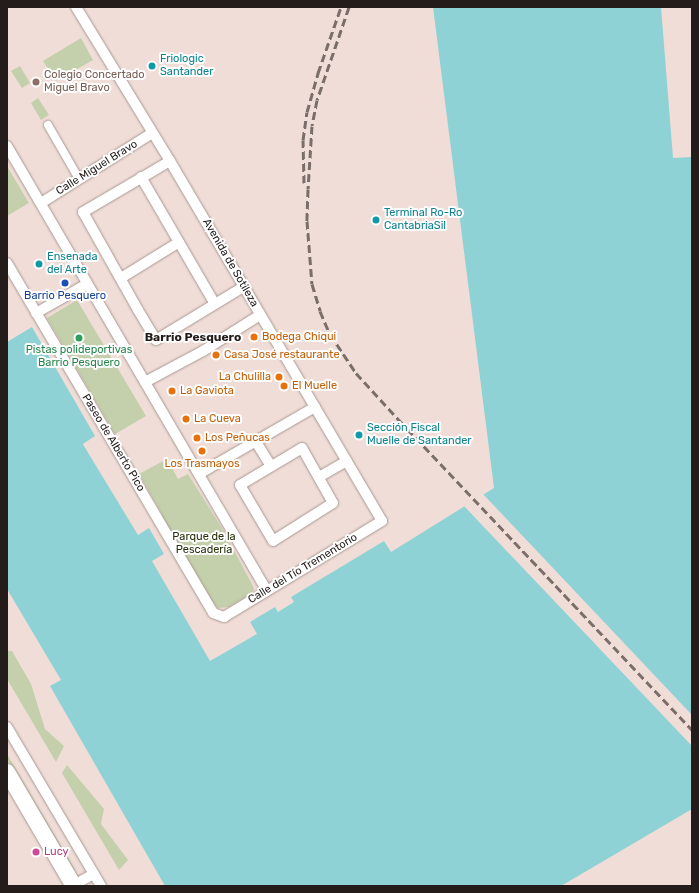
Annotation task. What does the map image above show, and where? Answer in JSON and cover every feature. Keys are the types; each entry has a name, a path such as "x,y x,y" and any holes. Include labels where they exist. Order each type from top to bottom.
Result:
{"main road":[{"path":"7,772 73,886"}],"street":[{"name":"Avenida de Sotileza","path":"76,7 170,161 382,521"},
{"path":"48,125 79,179"},
{"name":"Calle Miguel Bravo","path":"41,203 152,133"},
{"path":"7,146 267,591"},
{"path":"170,161 83,212 120,278 156,340 243,287"},
{"path":"141,177 215,304"},
{"path":"120,278 179,242"},
{"name":"Paseo de Alberto Pico","path":"7,263 213,613 224,617"},
{"path":"36,313 87,284"},
{"path":"145,382 203,351 260,315"},
{"path":"199,474 315,407"},
{"path":"256,442 271,466"},
{"path":"302,448 333,503 273,541 240,485 271,466 302,448"},
{"path":"319,477 347,461"},
{"name":"Calle del Tío Trementorio","path":"224,617 382,521"},
{"path":"7,727 101,886"},
{"path":"73,886 94,874"}],"green space":[{"path":"81,38 93,60 56,81 43,61"},
{"path":"20,66 30,83 22,88 11,71"},
{"path":"38,98 49,115 41,120 31,103"},
{"path":"7,166 29,203 7,216"},
{"path":"77,300 146,416 115,434 47,318"},
{"name":"Parque de la Pescadería","path":"167,459 178,479 188,474 223,530 253,586 254,589 252,593 229,607 218,608 212,601 162,518 162,514 139,474"},
{"path":"7,651 12,651 31,684 45,729 64,746 56,762 7,679"},
{"path":"7,754 75,870 73,871 7,759"},
{"path":"67,765 104,809 101,824 128,860 119,870 62,773"}],"water":[{"path":"433,7 661,7 673,158 692,157 692,809 561,886 165,886 50,686 61,680 7,589 7,342 32,327 95,436 83,444 84,446 138,535 149,528 164,554 152,561 210,661 257,634 250,622 275,607 278,612 294,602 291,597 384,541 391,552 494,488"}],"pier":[{"path":"482,493 692,715 692,746 463,505"}],"railway":[{"path":"304,183 303,140 307,112 318,73 341,7"},
{"path":"349,7 317,100 312,126 308,189 307,221 312,284 320,311 330,334 356,373 692,730"}],"place":[{"name":"Friologic Santander","path":"152,66"},
{"name":"Colegio Concertado Miguel Bravo","path":"36,82"},
{"name":"Terminal Ro-Ro CantabriaSil","path":"376,220"},
{"name":"Ensenada del Arte","path":"39,264"},
{"name":"Barrio Pesquero","path":"65,283"},
{"name":"Bodega Chiqui","path":"254,337"},
{"name":"Pistas polideportivas Barrio Pesquero","path":"79,338"},
{"name":"Casa José restaurante","path":"216,355"},
{"name":"La Chulilla","path":"279,377"},
{"name":"El Muelle","path":"284,386"},
{"name":"La Gaviota","path":"172,391"},
{"name":"La Cueva","path":"186,419"},
{"name":"Sección Fiscal Muelle de Santander","path":"359,435"},
{"name":"Los Peñucas","path":"197,438"},
{"name":"Los Trasmayos","path":"202,451"},
{"name":"Lucy","path":"36,852"}],"district":[{"name":"Barrio Pesquero","path":"193,338"}]}
